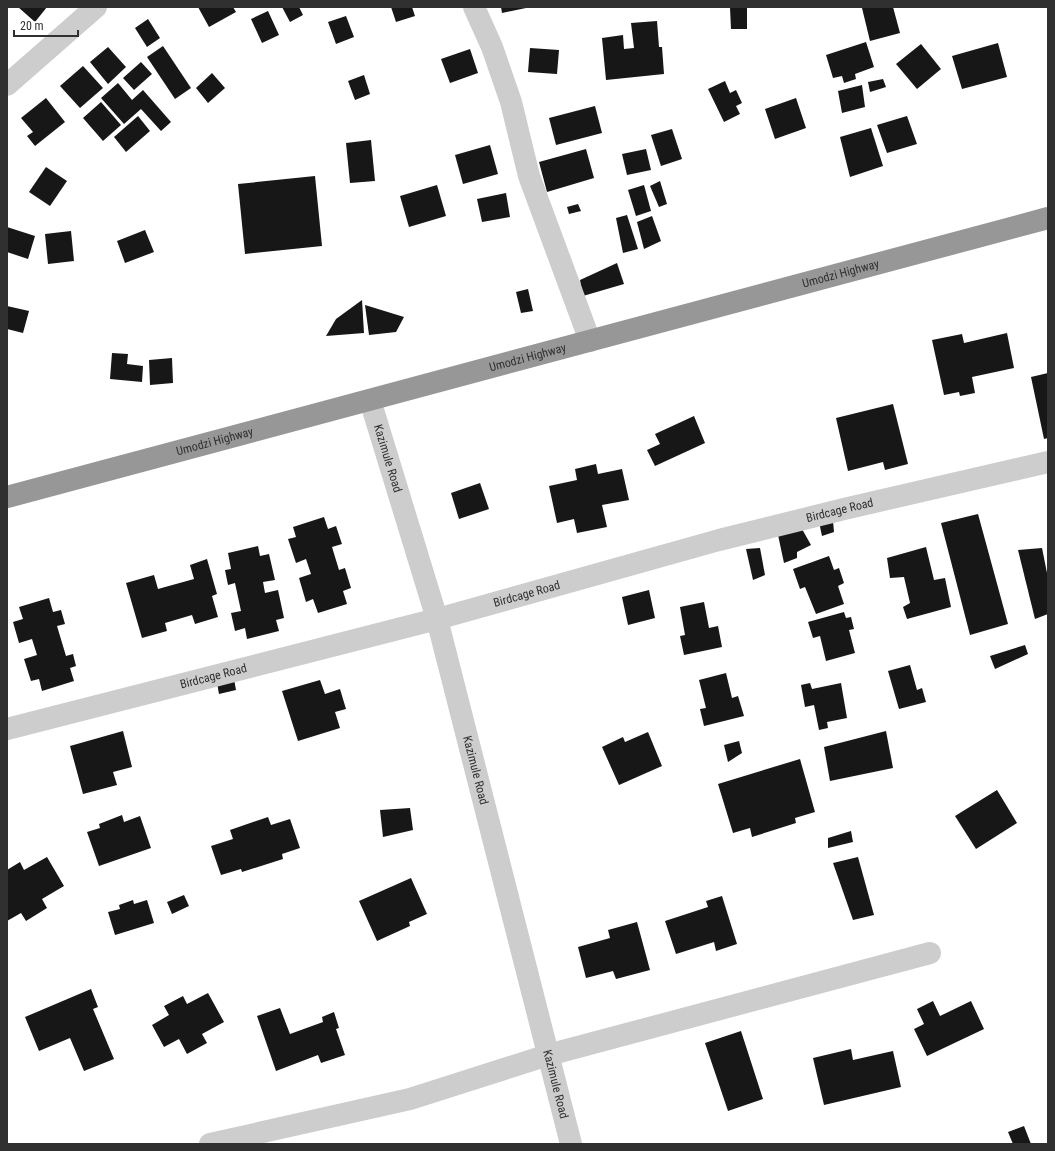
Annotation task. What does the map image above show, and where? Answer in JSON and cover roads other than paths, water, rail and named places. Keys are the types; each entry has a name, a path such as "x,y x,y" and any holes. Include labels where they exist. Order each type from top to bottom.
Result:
{"highway":[{"name":"Umodzi Highway","path":"7,497 1048,218"}],"street":[{"path":"7,85 96,7"},
{"path":"474,7 492,47 511,102 529,176 590,341"},
{"name":"Kazimule Road","path":"370,400 437,620 571,1144"},
{"name":"Birdcage Road","path":"7,729 437,620 719,540 844,509 1048,462"},
{"path":"210,1144 410,1099 548,1055 930,953"}]}
